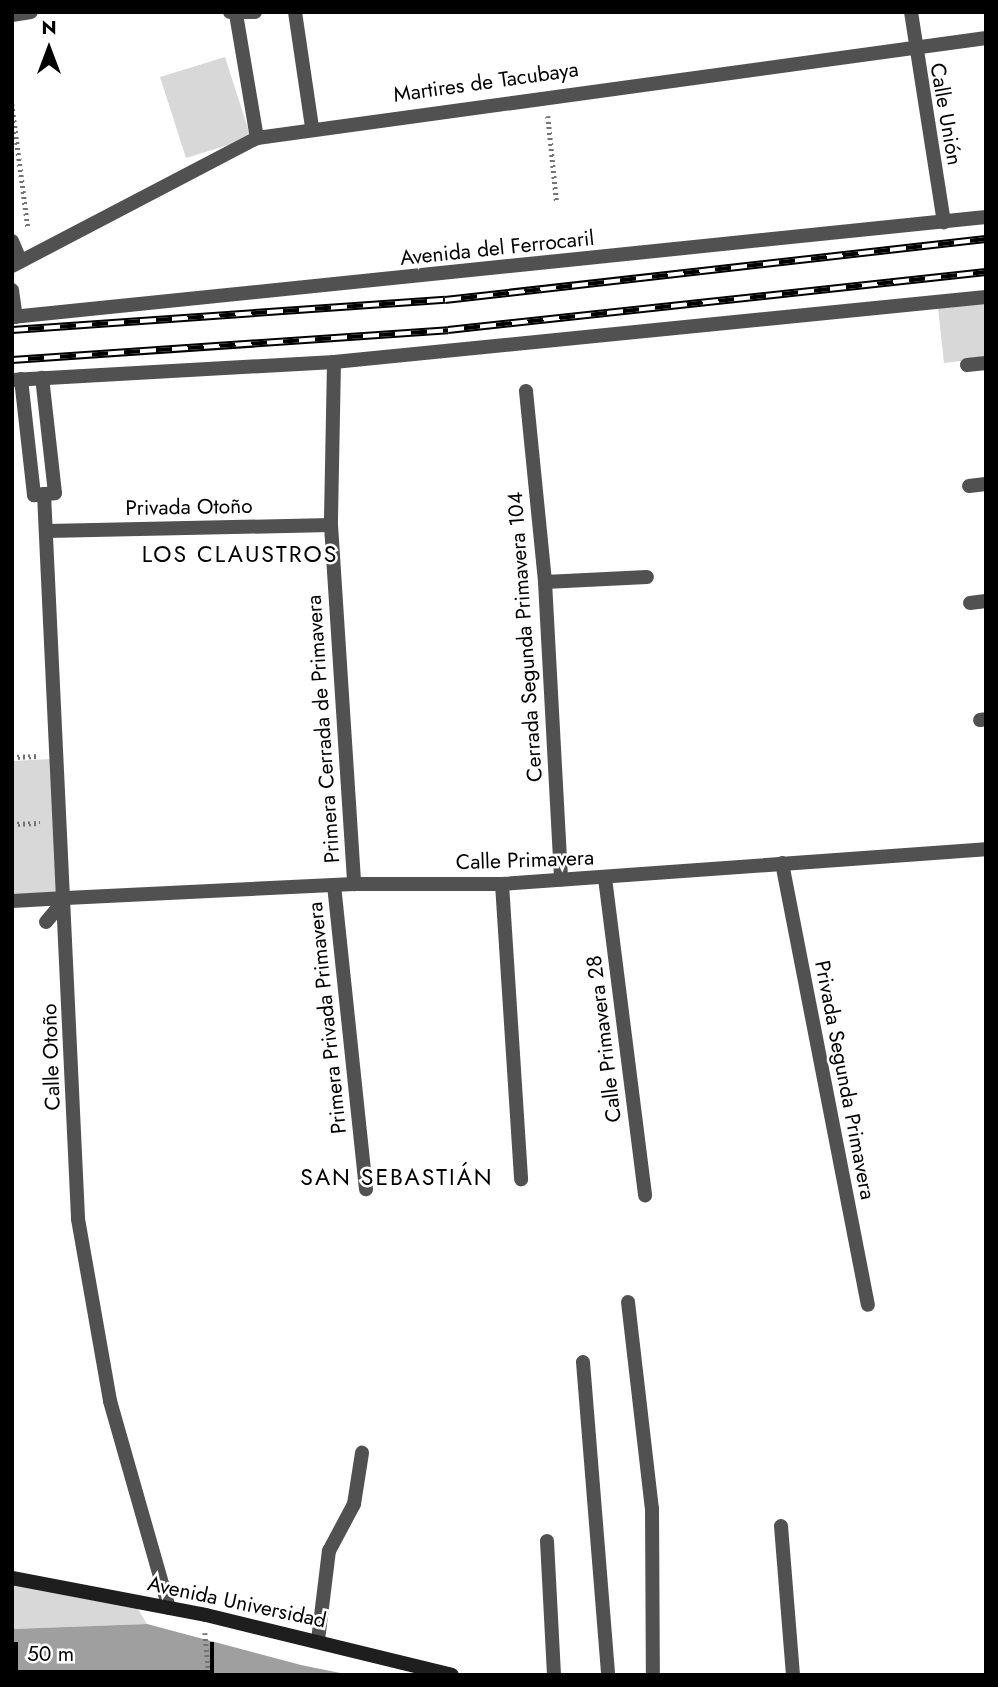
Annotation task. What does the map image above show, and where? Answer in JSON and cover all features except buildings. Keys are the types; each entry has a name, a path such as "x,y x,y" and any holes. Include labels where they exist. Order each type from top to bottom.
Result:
{"main road":[{"name":"Avenida Universidad","path":"12,1578 318,1640 452,1675"}],"street":[{"path":"12,15 31,12"},
{"path":"255,12 233,13 257,138"},
{"path":"295,12 312,127"},
{"name":"Calle Unión","path":"911,12 913,46 944,222"},
{"name":"Martires de Tacubaya","path":"21,260 257,138 312,127 986,37"},
{"name":"Avenida del Ferrocaril","path":"14,317 986,217"},
{"path":"12,241 21,260"},
{"path":"12,290 14,317"},
{"path":"43,378 55,493 34,495 17,380 43,378 334,362 986,297"},
{"name":"Primera Cerrada de Primavera","path":"334,362 331,525 354,884"},
{"path":"967,365 986,363"},
{"name":"Cerrada Segunda Primavera 104","path":"526,391 545,582 561,880"},
{"path":"970,486 986,484"},
{"name":"Calle Otoño","path":"44,494 66,898 78,1219 110,1401 169,1608"},
{"name":"Privada Otoño","path":"47,531 331,525"},
{"path":"545,582 647,577"},
{"path":"970,603 986,601"},
{"name":"Calle Primavera","path":"12,901 354,884 502,884 986,849"},
{"name":"Privada Segunda Primavera","path":"782,863 868,1306"},
{"name":"Calle Primavera 28","path":"605,878 645,1195"},
{"path":"502,884 521,1179"},
{"name":"Primera Privada Primavera","path":"334,885 366,1188"},
{"path":"46,922 66,898"},
{"path":"628,1302 652,1508 653,1675"},
{"path":"583,1362 608,1675"},
{"path":"318,1640 329,1551 354,1504 362,1453"},
{"path":"781,1526 793,1675"},
{"path":"547,1541 554,1675"}],"path":[{"path":"546,95 557,204"},
{"path":"12,104 21,260"},
{"path":"12,824 31,824"},
{"path":"205,1637 209,1675"}],"shaded area":[{"path":"225,57 251,138 186,158 160,77"},
{"path":"986,303 986,358 944,363 938,308"},
{"path":"52,759 59,895 12,898 12,761"},
{"path":"12,1578 133,1601 147,1624 12,1629"},
{"path":"147,1624 301,1665 350,1675 12,1672 12,1629"}],"railway":[{"path":"12,330 445,300 986,239"},
{"path":"12,360 448,330 986,272"}],"district":[{"name":"LOS CLAUSTROS","path":"240,554"},
{"name":"SAN SEBASTIÁN","path":"397,1177"}]}
